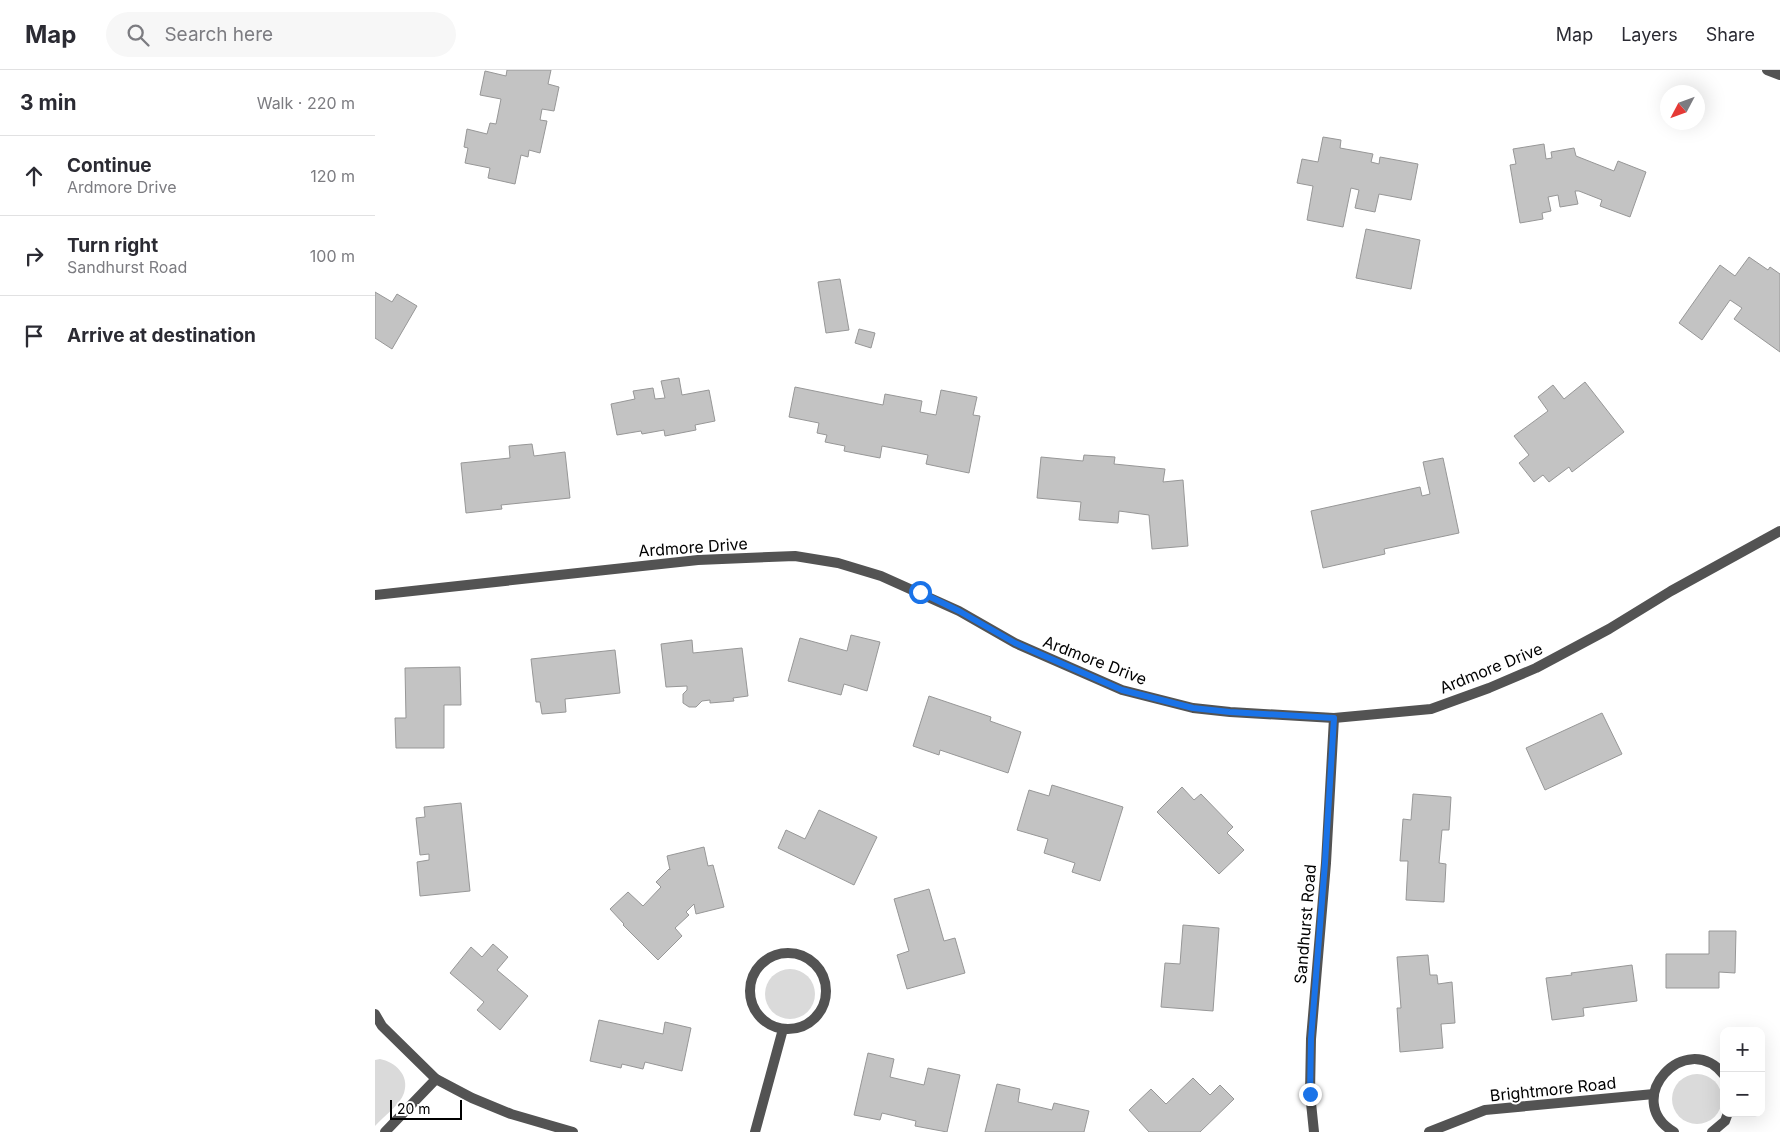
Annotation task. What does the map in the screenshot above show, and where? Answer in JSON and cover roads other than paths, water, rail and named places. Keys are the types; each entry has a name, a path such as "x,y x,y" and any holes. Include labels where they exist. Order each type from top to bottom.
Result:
{"street":[{"path":"1767,70 1780,75"},
{"name":"Ardmore Drive","path":"375,595 698,560 795,556 839,563 881,576 959,611 1015,643 1122,690 1193,708 1334,718 1431,709 1489,688 1536,668 1609,629 1671,591 1780,531"},
{"name":"Sandhurst Road","path":"1314,1132 1310,1094 1311,1039 1334,718"},
{"path":"784,953 797,954 809,958 818,967 824,978 827,991 824,1004 818,1015 808,1024 796,1028 783,1029 771,1025 758,1012 751,996 751,984 755,972 773,956 784,953"},
{"path":"375,1014 378,1030 436,1079 472,1098 511,1114 573,1132"},
{"path":"755,1132 783,1029"},
{"path":"1674,1132 1660,1119 1655,1107 1654,1094 1658,1082 1665,1071 1675,1064 1687,1060 1700,1060 1712,1065 1720,1072"},
{"path":"385,1132 436,1079"},
{"name":"Brightmore Road","path":"1429,1132 1485,1110 1654,1094"},
{"path":"1712,1132 1727,1117"}]}
